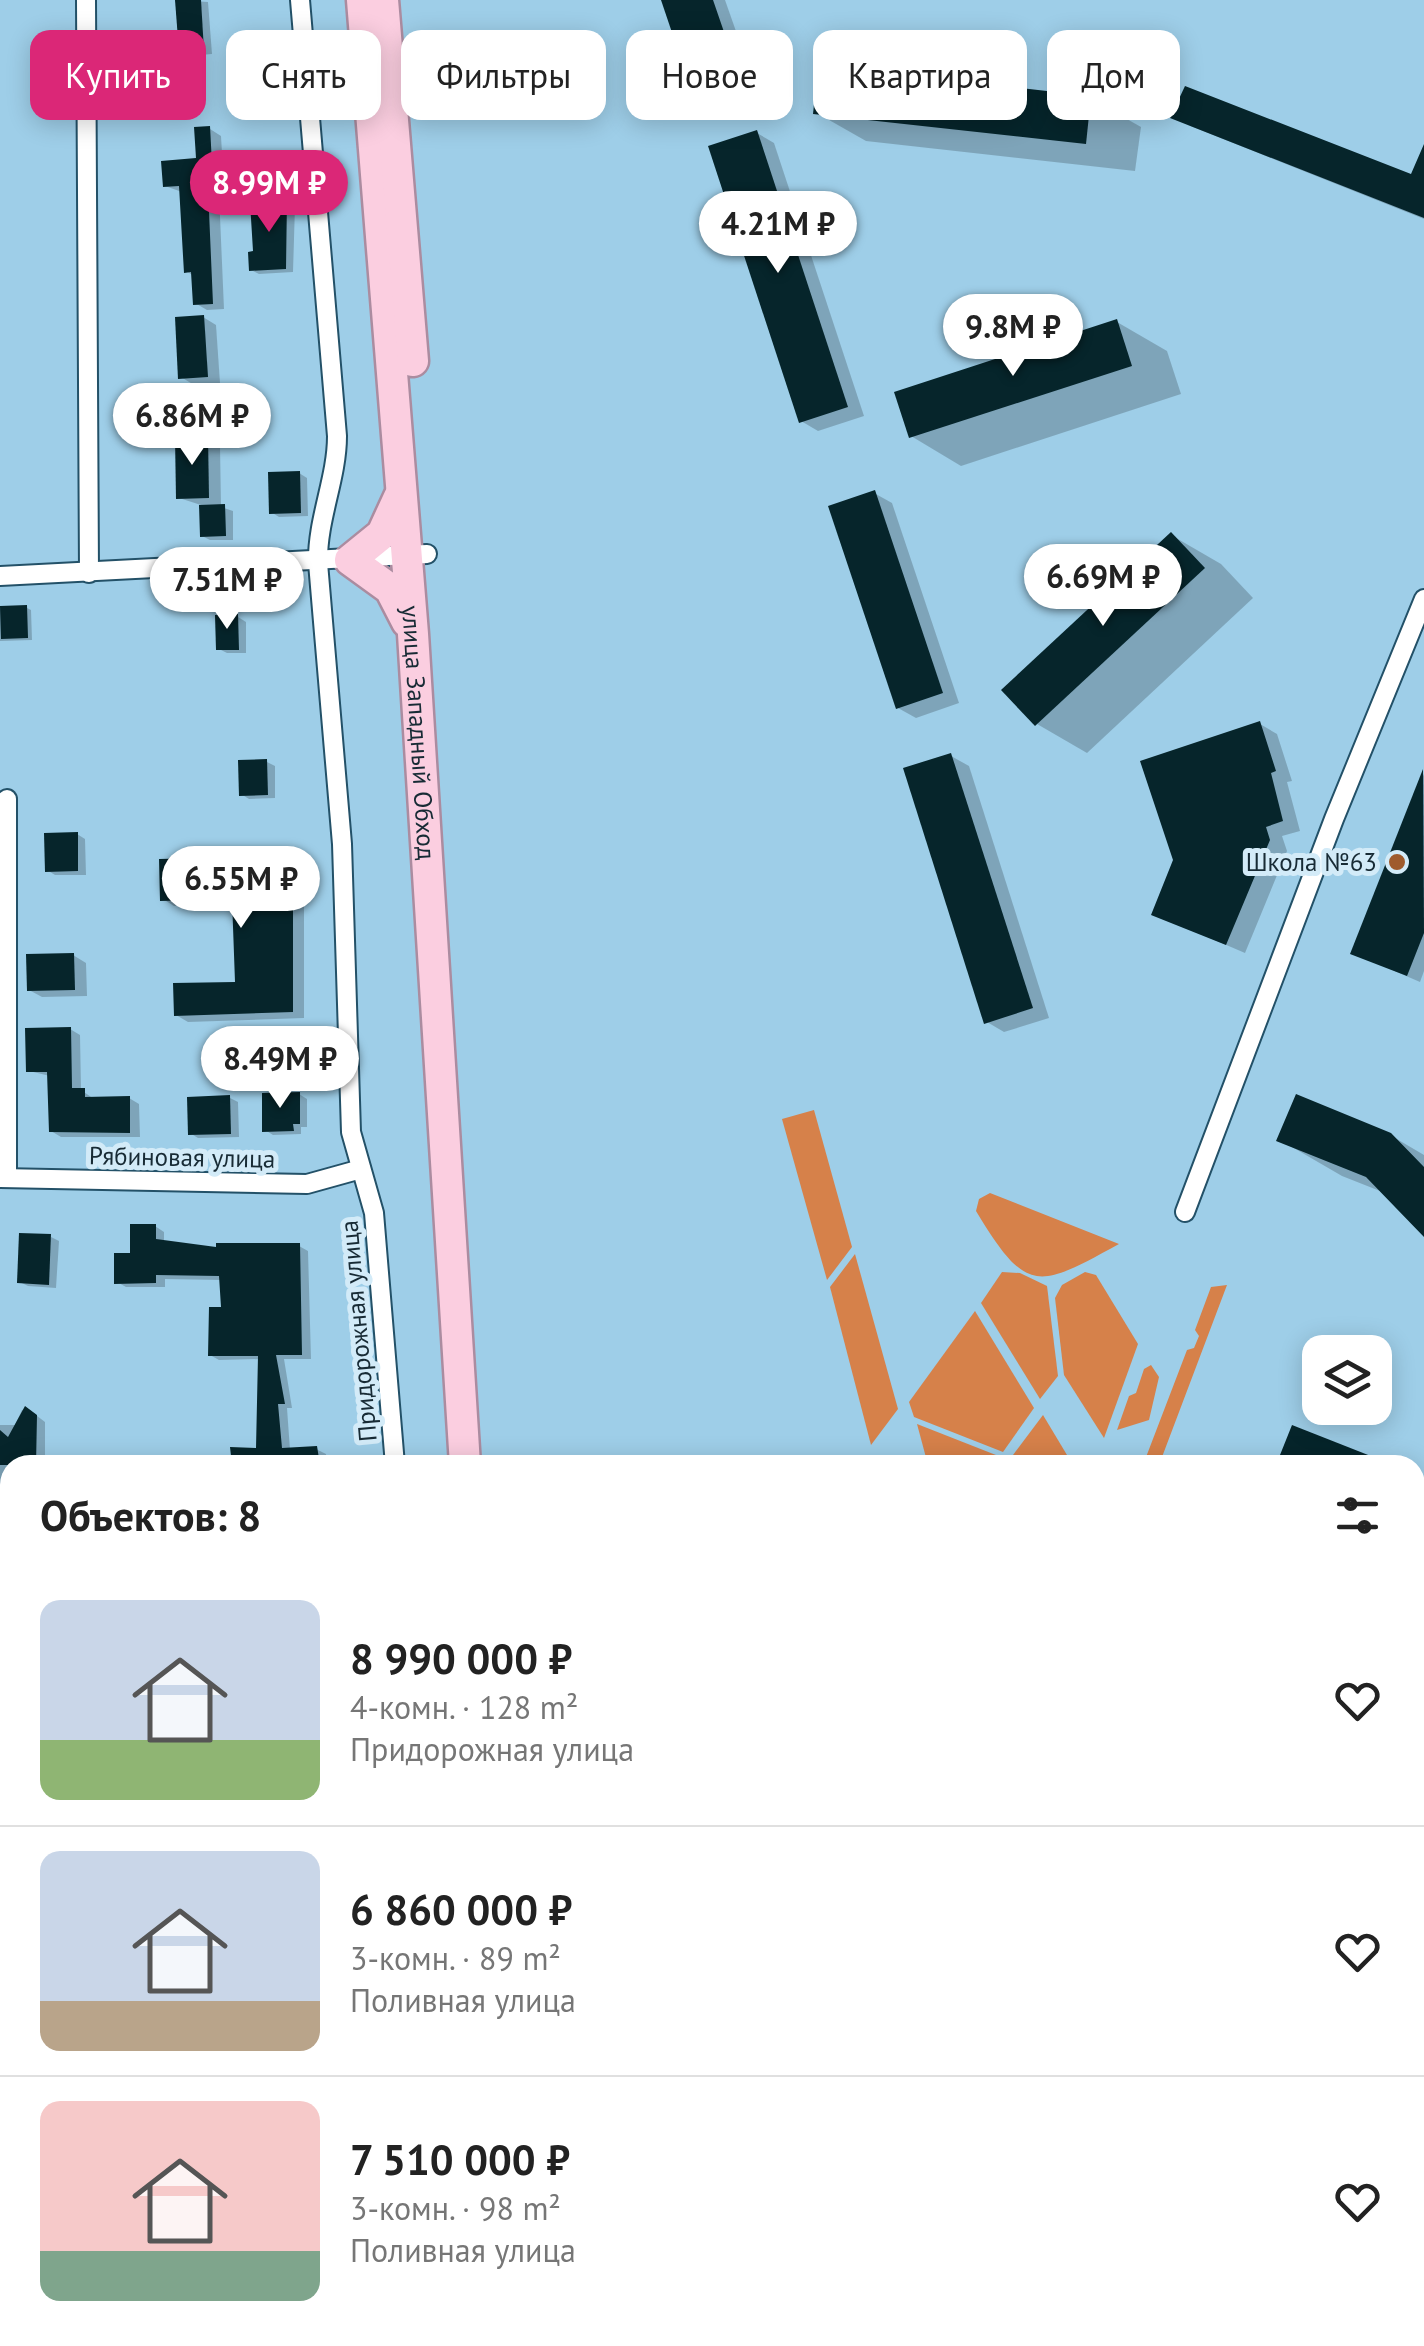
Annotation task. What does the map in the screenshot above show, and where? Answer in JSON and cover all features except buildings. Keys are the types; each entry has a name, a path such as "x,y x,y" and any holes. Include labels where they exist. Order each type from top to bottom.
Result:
{"highway":[{"name":"улица Западный Обход","path":"362,0 401,479 417,555 412,634 465,1455"},
{"name":"улица Западный Обход","path":"383,0 417,555 482,1455"},
{"path":"401,479 392,518 350,560 390,589 412,634"}],"street":[{"path":"86,0 89,573"},
{"name":"Придорожная улица","path":"300,0 337,436 335,466 319,531 318,563 342,844 351,1132 374,1213 393,1455"},
{"path":"0,576 318,563 417,555"},
{"path":"1185,1212 1334,819 1424,598"},
{"path":"3,1178 6,800"},
{"name":"Рябиновая улица","path":"3,1178 307,1184 361,1169"}],"shaded area":[{"path":"814,1110 852,1247 827,1280 782,1119"},
{"path":"990,1193 1119,1244 1069,1270 1036,1276 1008,1258 976,1211 979,1199"},
{"path":"855,1254 898,1409 871,1445 830,1287"},
{"path":"1002,1272 1020,1273 1047,1286 1058,1376 1040,1399 981,1303"},
{"path":"1085,1272 1096,1275 1138,1344 1104,1438 1064,1375 1055,1298 1062,1285"},
{"path":"1227,1285 1163,1455 1147,1455 1187,1350 1194,1348 1199,1336 1195,1330 1211,1287"},
{"path":"975,1311 1034,1408 1003,1452 914,1417 909,1402"},
{"path":"1151,1365 1159,1377 1149,1420 1117,1430 1129,1396 1136,1393 1144,1369"},
{"path":"1043,1415 1067,1455 1013,1455"},
{"path":"917,1424 996,1455 925,1455"}],"place":[{"name":"Школа №63","path":"1397,862"}]}
